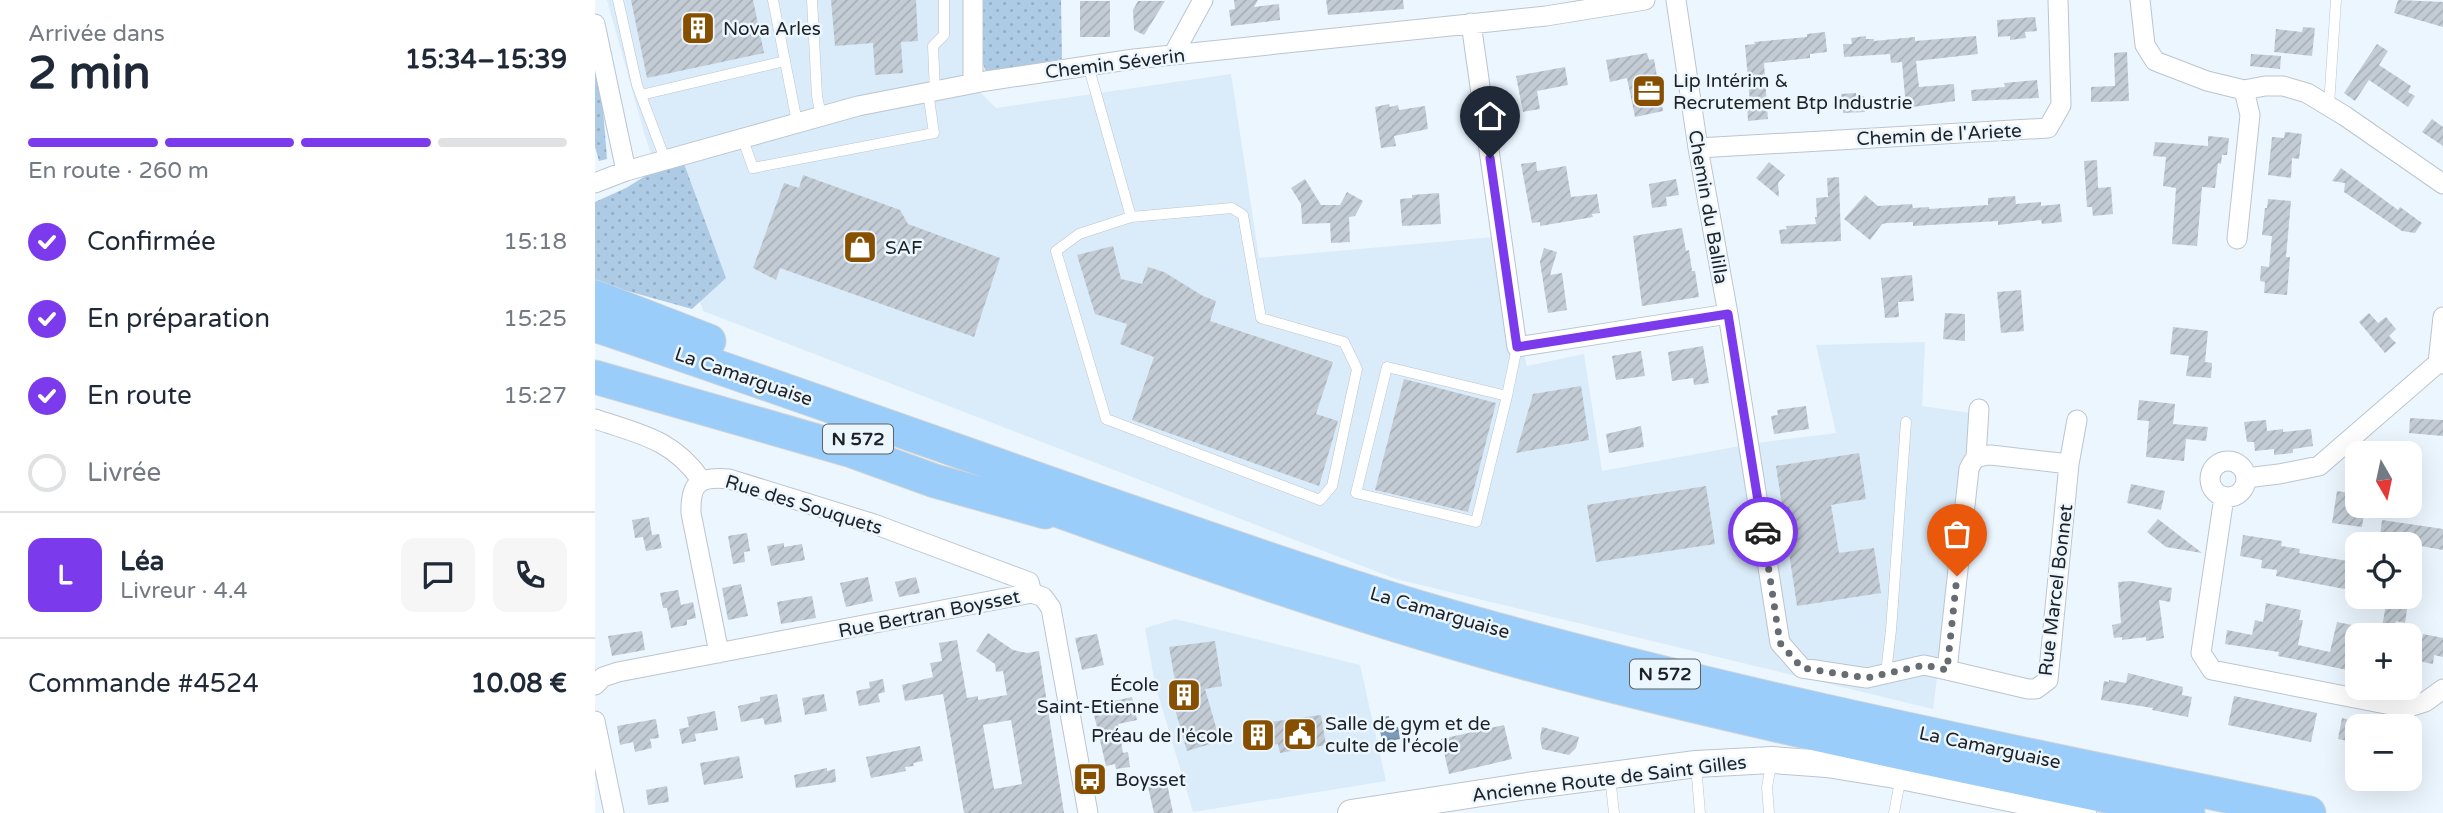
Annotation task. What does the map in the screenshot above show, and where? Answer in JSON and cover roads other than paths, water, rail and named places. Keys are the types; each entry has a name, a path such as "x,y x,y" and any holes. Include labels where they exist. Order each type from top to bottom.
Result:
{"highway":[{"path":"595,297 906,419 1037,479"},
{"name":"La Camarguaise","path":"595,325 1310,573 1436,612 1606,660 1872,722 2309,813"},
{"name":"La Camarguaise","path":"595,345 1122,534 1310,598 1464,645 1596,682 1868,746 2188,813"},
{"path":"595,377 852,451 935,481 1122,534"}],"street":[{"path":"973,83 974,0"},
{"path":"1173,55 1203,0"},
{"name":"Chemin Séverin","path":"595,183 664,159 797,122 858,106 973,83 1088,64 1546,16 1645,0"},
{"name":"Chemin du Balilla","path":"1677,0 1698,148 1728,314 1780,643 1802,668 1867,678 1886,673"},
{"name":"Chemin de l'Ariete","path":"1698,148 2048,128 2061,105 2058,0"},
{"path":"2140,0 2145,45 2155,61 2207,81 2244,90 2283,86 2307,93 2443,184"},
{"path":"1471,23 1517,347 1728,314"},
{"path":"595,24 626,171"},
{"path":"2237,239 2250,115 2244,90"},
{"path":"2246,478 2319,466 2440,364 2443,317"},
{"path":"1947,670 1969,470 1976,457 1979,409"},
{"path":"595,419 665,443 692,466 701,480"},
{"name":"Rue Marcel Bonnet","path":"1886,673 1924,665 2036,689 2048,680 2077,420"},
{"path":"1976,457 1991,455 2070,464"},
{"path":"2224,462 2235,463 2244,471 2246,478 2240,493 2224,497 2211,485 2210,479 2214,468 2224,462"},
{"name":"Rue des Souquets","path":"719,653 691,513 690,496 701,480 709,477 729,479 874,524 1029,582 1032,593"},
{"path":"2224,497 2201,653 2212,670 2406,708 2425,702 2443,689"},
{"name":"Rue Bertran Boysset","path":"719,653 1032,593 1043,597 1051,608 1088,813"},
{"path":"595,685 603,677 618,672 719,653"},
{"path":"595,721 614,813"},
{"name":"Ancienne Route de Saint Gilles","path":"1353,813 1696,764 1772,760 1827,764 1901,776 2083,813"}],"lane":[{"path":"618,0 641,95 664,159"},
{"path":"773,0 797,122"},
{"path":"813,0 817,96 821,116"},
{"path":"742,137 753,168 934,133 933,46 944,35 944,0"},
{"path":"2329,106 2336,0"},
{"path":"641,95 785,61"},
{"path":"1088,64 1131,217"},
{"path":"1232,208 1244,215 1261,318 1344,342 1357,369 1332,486 1320,500 1106,419 1056,251 1079,234 1131,217 1232,208"},
{"path":"1507,396 1387,367 1356,493 1476,522 1507,396 1517,347"},
{"path":"1886,673 1906,422"},
{"path":"1769,813 1767,787 1772,760"},
{"path":"1696,764 1700,813"},
{"path":"1610,775 1614,813"},
{"path":"1894,813 1901,776"}],"place":[{"name":"Nova Arles","path":"698,28"},
{"name":"Lip Intérim & Recrutement Btp Industrie","path":"1649,91"},
{"name":"SAF","path":"860,247"},
{"name":"École Saint-Etienne","path":"1184,695"},
{"name":"Salle de gym et de culte de l'école","path":"1300,734"},
{"name":"Préau de l'école","path":"1258,735"},
{"name":"Boysset","path":"1090,779"}]}
